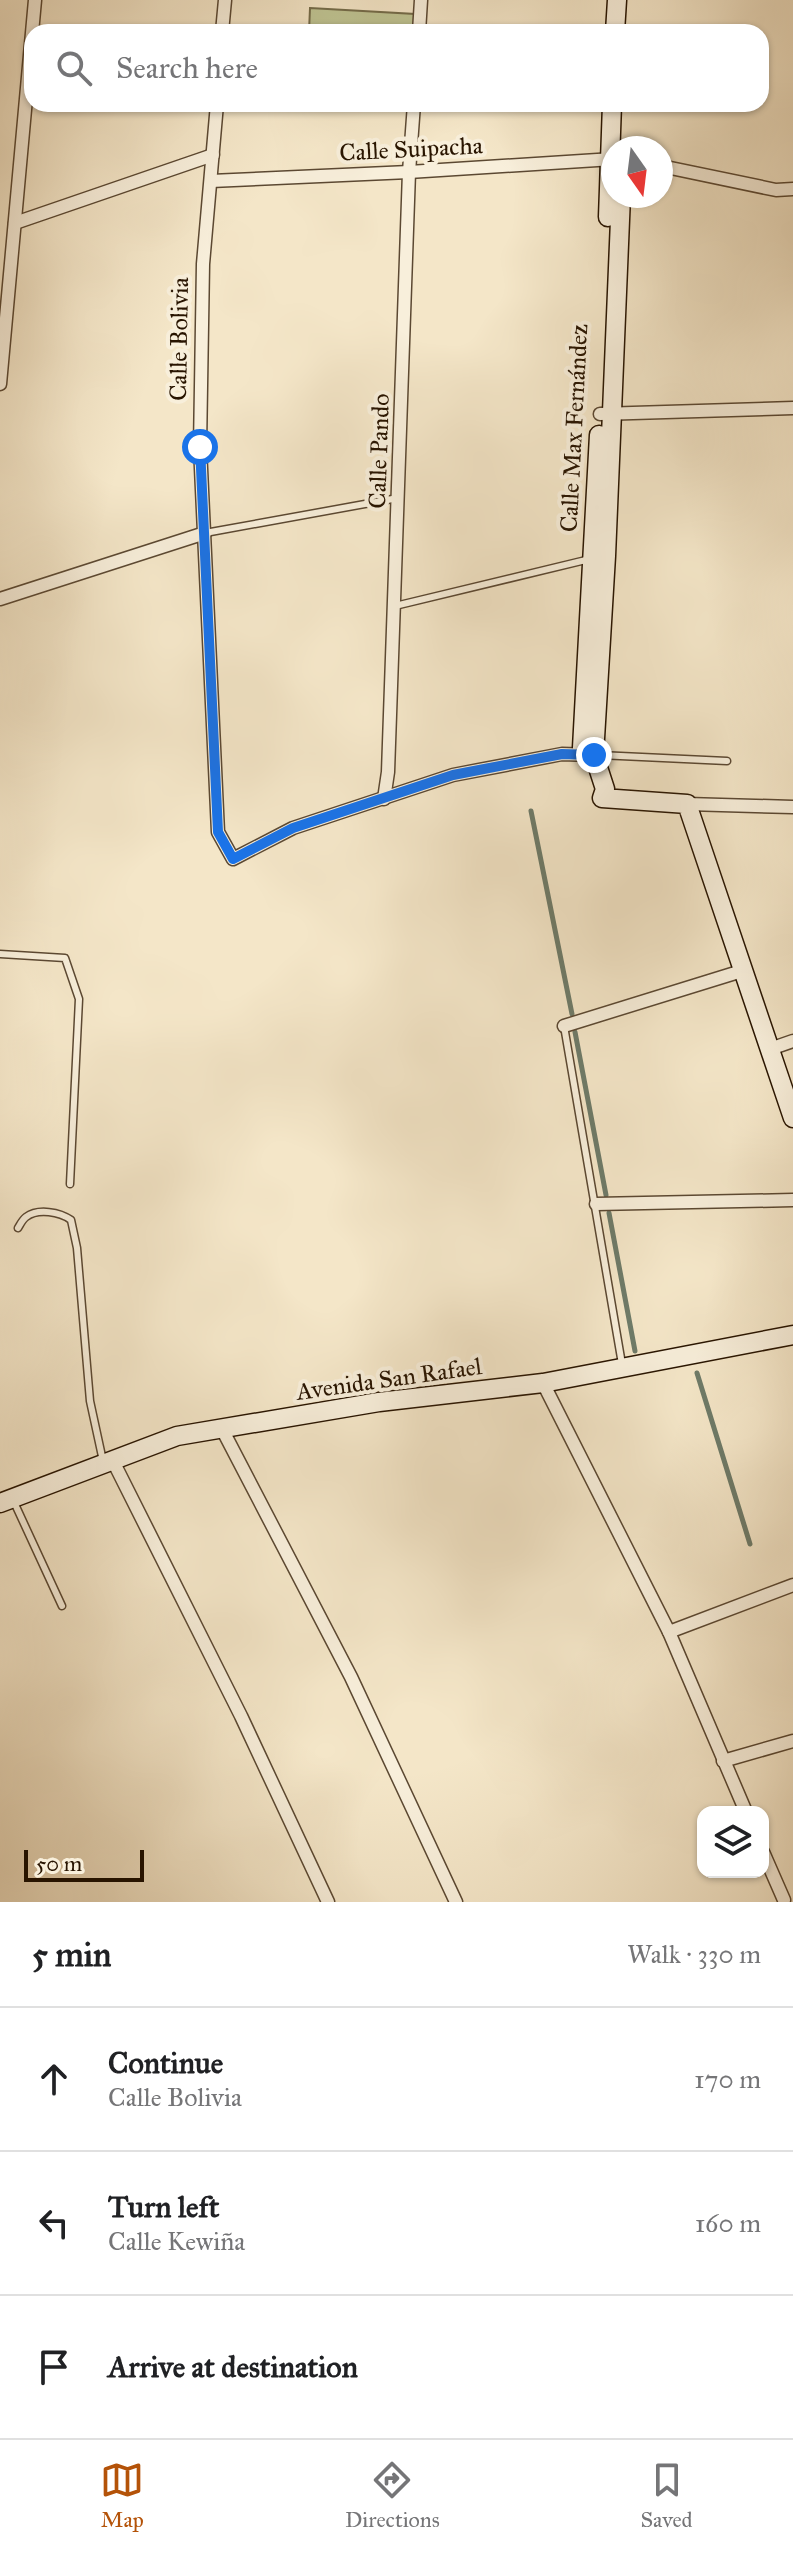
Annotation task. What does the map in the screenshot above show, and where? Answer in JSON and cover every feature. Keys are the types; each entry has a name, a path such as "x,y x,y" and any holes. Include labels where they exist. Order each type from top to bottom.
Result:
{"street":[{"path":"33,24 35,0"},
{"path":"223,24 225,0"},
{"path":"420,24 421,0"},
{"path":"616,24 617,0"},
{"path":"628,24 629,0"},
{"path":"0,384 25,112"},
{"name":"Calle Bolivia","path":"216,112 203,264 200,447 218,832 233,859 293,828 384,799"},
{"name":"Calle Pando","path":"384,799 388,772 400,498 413,112"},
{"name":"Calle Max Fernández","path":"612,112 614,136"},
{"name":"Calle Max Fernández","path":"619,136 623,112"},
{"path":"15,223 213,155"},
{"name":"Calle Suipacha","path":"211,181 409,172 601,157"},
{"path":"673,169 776,190 793,189"},
{"name":"Calle Max Fernández","path":"606,414 613,208"},
{"name":"Calle Max Fernández","path":"620,208 588,755 605,789 602,798 687,804"},
{"path":"606,414 793,408"},
{"path":"0,599 205,533"},
{"path":"384,799 453,775 562,754 588,755"},
{"path":"793,807 687,804 793,1118"},
{"path":"564,1026 745,970"},
{"path":"770,1049 793,1041"},
{"path":"596,1204 793,1200"},
{"name":"Avenida San Rafael","path":"6,1501 177,1436 379,1402 543,1383 793,1335"},
{"path":"543,1383 669,1632 743,1806"},
{"path":"221,1427 351,1677 456,1902"},
{"path":"109,1463 241,1716 328,1902"},
{"path":"669,1632 793,1585"},
{"path":"723,1761 793,1741"},
{"path":"769,1866 784,1900"}],"lane":[{"path":"205,533 400,498"},
{"path":"395,606 598,557"},
{"path":"588,755 727,761"},
{"path":"0,954 65,958 79,999 70,1184"},
{"path":"564,1026 623,1368"},
{"path":"18,1228 26,1217 37,1214 64,1215 71,1220 77,1248 90,1401 109,1463"},
{"path":"6,1501 62,1606"}],"green space":[{"path":"310,8 415,14 414,24 309,24"}],"waterway":[{"path":"531,811 572,1014"},
{"path":"575,1032 606,1195"},
{"path":"609,1213 635,1351"},
{"path":"697,1373 750,1544"}],"route":[{"path":"200,447 218,832 233,859 293,828 453,775 562,754 594,755"}]}
